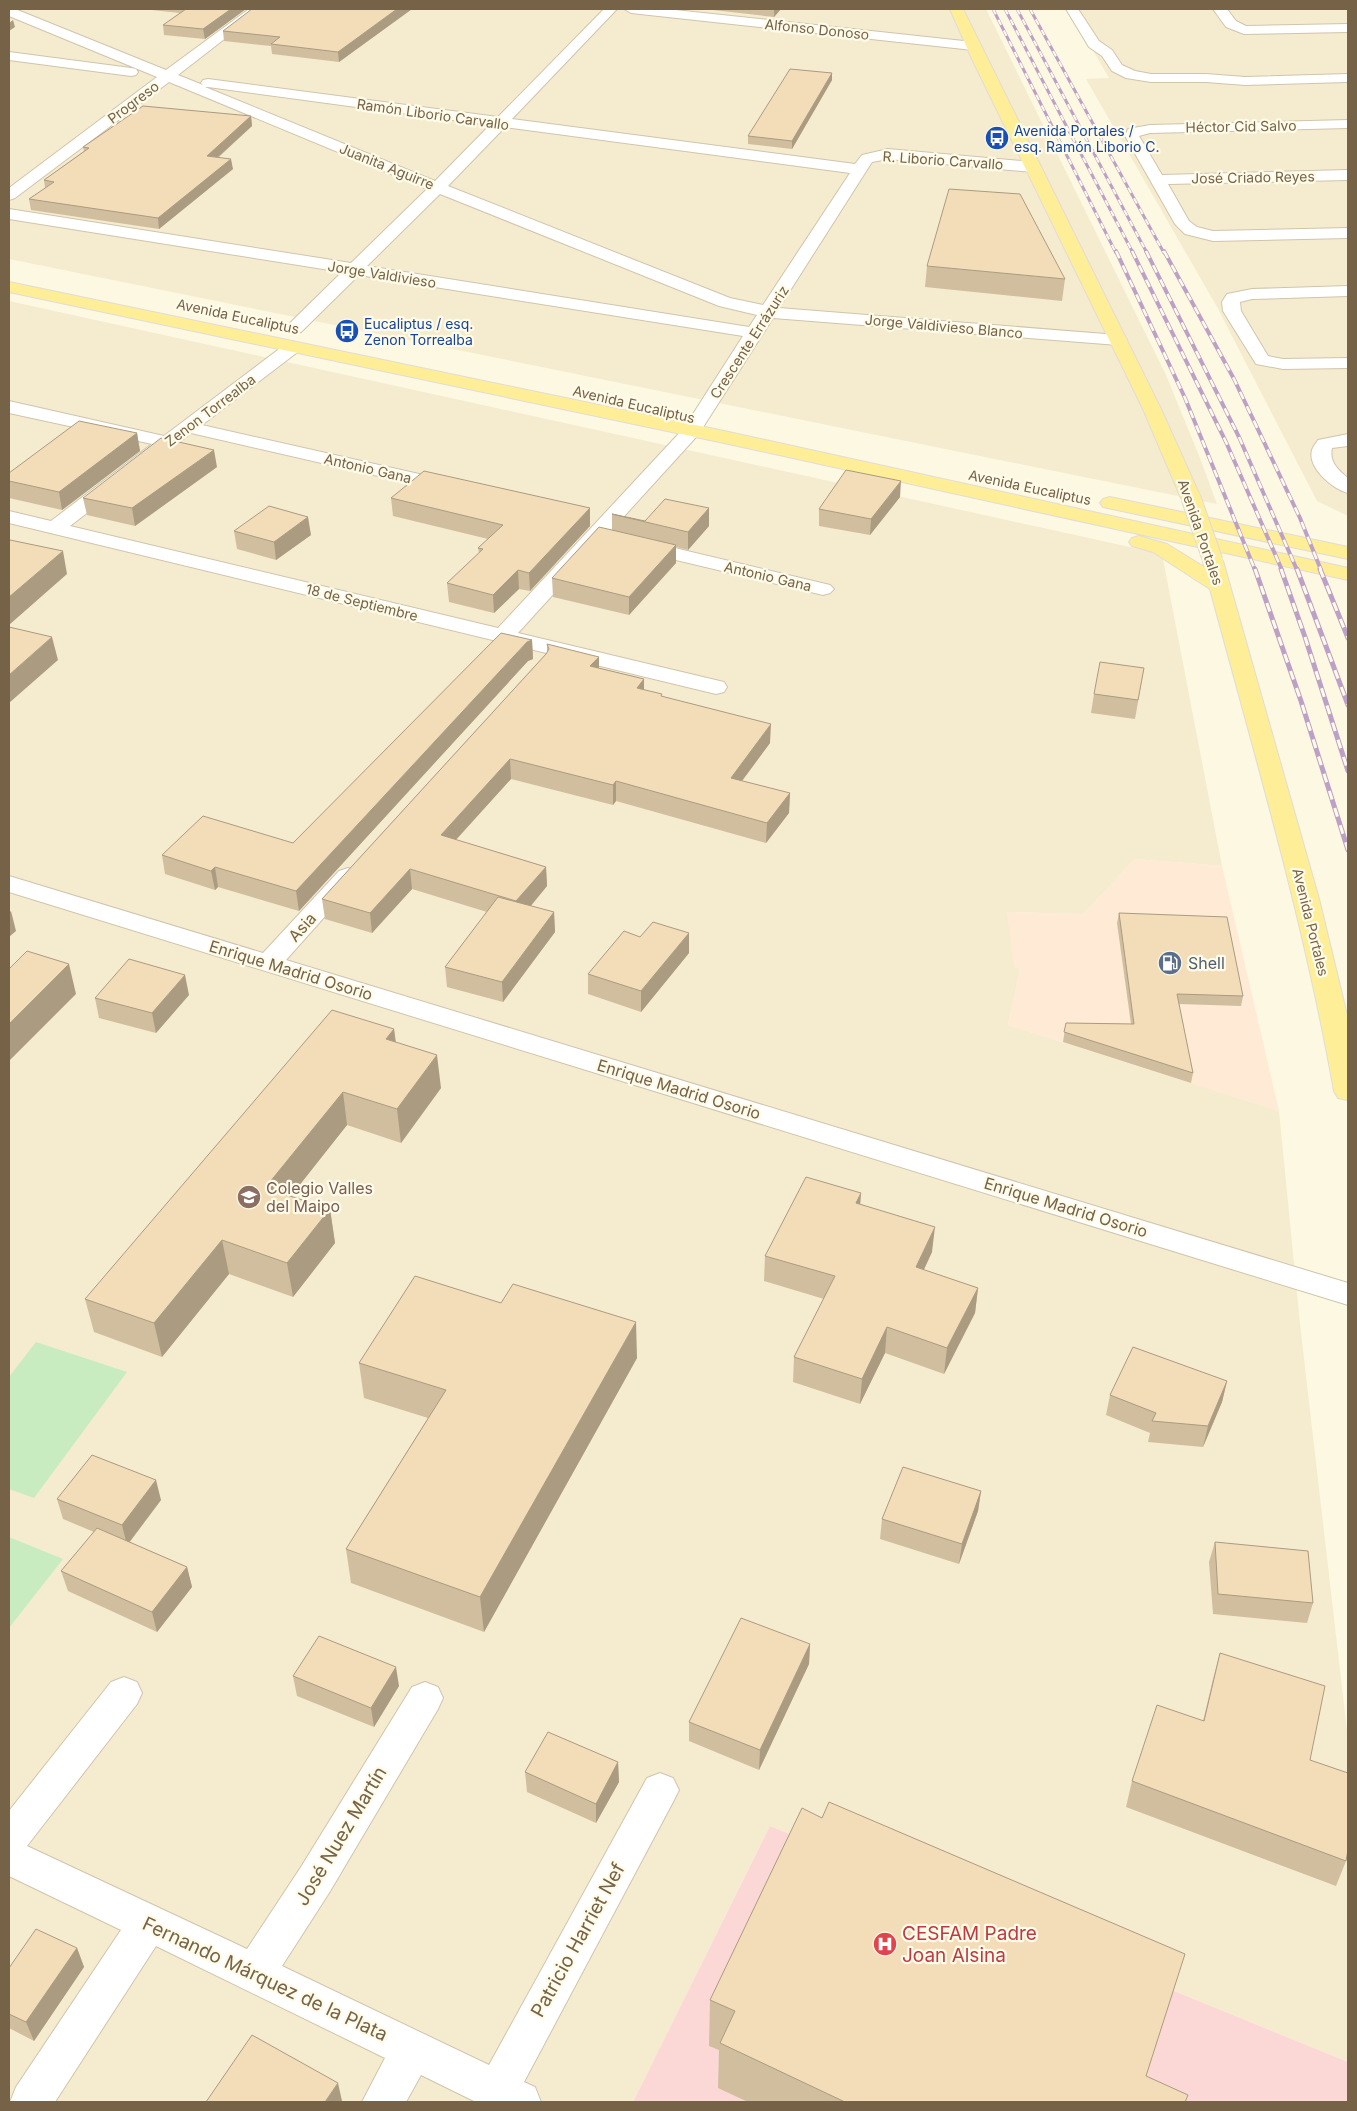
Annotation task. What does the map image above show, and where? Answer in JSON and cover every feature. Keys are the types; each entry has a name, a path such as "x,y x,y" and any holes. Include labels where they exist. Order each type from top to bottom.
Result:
{"main road":[{"name":"Avenida Portales","path":"956,9 1118,340 1172,453 1191,498 1221,588 1306,899 1335,1020 1348,1090"},
{"name":"Avenida Eucaliptus","path":"9,287 294,338 695,425 1260,534 1348,553"},
{"name":"Avenida Eucaliptus","path":"276,324 294,338"},
{"name":"Avenida Eucaliptus","path":"294,338 314,332"},
{"name":"Avenida Eucaliptus","path":"401,352 695,425 724,438 1348,574"},
{"path":"724,438 760,456 829,474 1078,527 1144,543 1160,548 1221,588"}],"street":[{"name":"Progreso","path":"9,196 257,9"},
{"name":"Zenon Torrealba","path":"54,528 188,427 294,338 354,269 438,187 611,9"},
{"name":"Alfonso Donoso","path":"631,9 973,46"},
{"path":"1072,9 1092,42 1109,47 1117,68 1131,75 1161,79 1206,78 1240,74 1348,72"},
{"path":"1220,9 1231,24 1239,29 1251,31 1348,28"},
{"name":"Juanita Aguirre","path":"9,11 438,187 725,302 769,312"},
{"path":"1231,24 1348,23"},
{"name":"Ramón Liborio Carvallo","path":"9,56 499,123 858,169"},
{"path":"1206,78 1245,81 1348,78"},
{"name":"Héctor Cid Salvo","path":"1158,180 1132,136 1133,132 1150,129 1348,124"},
{"name":"R. Liborio Carvallo","path":"858,169 868,158 888,154 1033,167"},
{"name":"Crescente Errázuriz","path":"503,636 606,532 695,425 769,312 858,169"},
{"name":"José Criado Reyes","path":"1158,180 1348,175"},
{"path":"1158,180 1183,224 1191,231 1200,234 1229,236 1348,233"},
{"name":"Jorge Valdivieso","path":"9,214 755,333"},
{"path":"1348,291 1252,294 1233,298 1231,302 1232,311 1262,360 1271,363 1348,363"},
{"name":"Jorge Valdivieso Blanco","path":"769,312 1118,340"},
{"path":"9,407 167,442"},
{"name":"Antonio Gana","path":"188,427 474,492"},
{"path":"1348,440 1325,444 1321,450 1321,458 1327,470 1335,479 1348,487"},
{"name":"18 de Septiembre","path":"9,517 716,687"},
{"name":"Antonio Gana","path":"606,532 823,589"},
{"name":"Asia","path":"268,963 364,859"},
{"name":"Enrique Madrid Osorio","path":"9,884 1348,1294"},
{"path":"9,1840 124,1693"},
{"name":"José Nuez Martín","path":"255,1973 315,1880 425,1698"},
{"name":"Patricio Harriet Nef","path":"509,2097 660,1790"},
{"name":"Fernando Márquez de la Plata","path":"9,1857 255,1973 509,2097"},
{"path":"31,2102 148,1924"},
{"path":"383,2102 412,2050"}],"shaded area":[{"path":"9,9 986,9 1166,375 1217,504 9,259"},
{"path":"1069,9 1348,9 1348,516 1317,501 1217,307 1086,79 1109,78"},
{"path":"9,301 1162,554 1222,866 1135,859 1083,914 1007,912 1020,969 1008,1025 1279,1111 1300,1324 1348,1739 1348,2062 770,1826 633,2102 9,2102"},
{"path":"1135,859 1222,866 1279,1111 1008,1025 1020,969 1014,967 1007,912 1083,914"},
{"name":"CESFAM Padre Joan Alsina","path":"770,1826 1348,2062 1348,2102 633,2102"}],"green space":[{"path":"36,1342 127,1372 34,1498 9,1489 9,1377"},
{"path":"9,1537 63,1559 9,1628"}],"building":[{"path":"186,9 231,9 203,29 163,25"},
{"path":"252,9 397,9 338,52 271,44 280,37 223,31"},
{"path":"790,69 832,73 792,141 748,136"},
{"path":"143,106 251,116 207,156 231,159 158,218 29,199 54,182 44,180 89,148 83,147"},
{"path":"949,189 1020,194 1065,279 927,266"},
{"path":"79,421 137,433 59,492 9,481 9,473"},
{"path":"161,438 214,450 132,508 83,498"},
{"path":"846,470 901,481 871,519 819,509"},
{"path":"424,471 590,508 529,573 518,570 493,595 447,583 483,549 478,548 503,525 391,498"},
{"path":"665,499 709,508 688,532 612,514 645,521"},
{"path":"269,506 308,517 274,542 234,531"},
{"path":"599,527 676,545 629,597 552,578"},
{"path":"9,541 63,551 9,597"},
{"path":"9,627 52,637 9,675"},
{"path":"501,633 532,640 527,642 296,891 215,867 211,871 162,855 203,816 293,843"},
{"path":"547,644 599,657 590,666 644,679 637,688 771,724 731,778 790,793 767,823 616,781 613,785 510,759 441,835 546,867 516,901 410,869 370,913 322,899 546,654 549,649"},
{"path":"1100,662 1144,668 1138,700 1094,694"},
{"path":"498,897 554,912 502,982 445,967"},
{"path":"1119,913 1227,917 1243,996 1177,994 1193,1073 1064,1032 1066,1023 1134,1024"},
{"path":"653,922 689,933 641,991 588,974 624,931 640,937"},
{"path":"27,951 69,964 9,1024 9,969"},
{"path":"129,959 185,975 152,1013 95,998"},
{"path":"332,1010 394,1029 386,1039 437,1055 397,1109 343,1092 265,1188 330,1209 287,1263 222,1240 154,1323 85,1299"},
{"path":"806,1177 861,1193 856,1203 935,1227 916,1267 978,1288 947,1348 887,1327 862,1379 794,1357 835,1276 765,1256"},
{"path":"415,1276 501,1303 513,1284 636,1322 480,1597 346,1549 446,1390 359,1363"},
{"path":"1133,1347 1227,1381 1208,1426 1152,1421 1156,1413 1110,1395"},
{"path":"92,1455 156,1480 122,1525 57,1499"},
{"path":"903,1467 981,1491 962,1544 882,1519"},
{"path":"97,1528 187,1567 152,1612 61,1571"},
{"path":"1215,1542 1308,1551 1313,1603 1218,1594"},
{"path":"741,1618 810,1644 760,1750 689,1722"},
{"path":"319,1636 396,1667 371,1708 293,1676"},
{"path":"1220,1653 1325,1686 1310,1760 1348,1773 1348,1850 1346,1861 1132,1781 1157,1705 1204,1721"},
{"path":"548,1732 618,1762 596,1804 525,1772"},
{"name":"CESFAM Padre Joan Alsina","path":"829,1802 1185,1954 1146,2076 1188,2095 1185,2102 845,2102 720,2043 735,2011 710,2000 802,1808 822,1818"},
{"path":"36,1929 77,1948 26,2022 9,2014 9,1968"},
{"path":"252,2035 338,2083 325,2102 206,2102"}],"railway":[{"path":"993,9 1116,253"},
{"path":"1005,9 1133,253"},
{"path":"1017,9 1147,253"},
{"path":"1030,9 1164,253"},
{"path":"1116,251 1185,398 1255,570"},
{"path":"1164,251 1234,379 1300,518 1321,570"},
{"path":"1133,253 1226,442 1282,570"},
{"path":"1147,253 1239,437 1297,570"},
{"path":"1255,569 1301,701 1348,850"},
{"path":"1281,569 1348,771"},
{"path":"1297,569 1348,705"},
{"path":"1320,569 1348,638"}],"place":[{"name":"Avenida Portales / esq. Ramón Liborio C.","path":"997,138"},
{"name":"Eucaliptus / esq. Zenon Torrealba","path":"347,331"},
{"name":"Shell","path":"1170,963"},
{"name":"Colegio Valles del Maipo","path":"249,1197"},
{"name":"CESFAM Padre Joan Alsina","path":"885,1944"}]}
